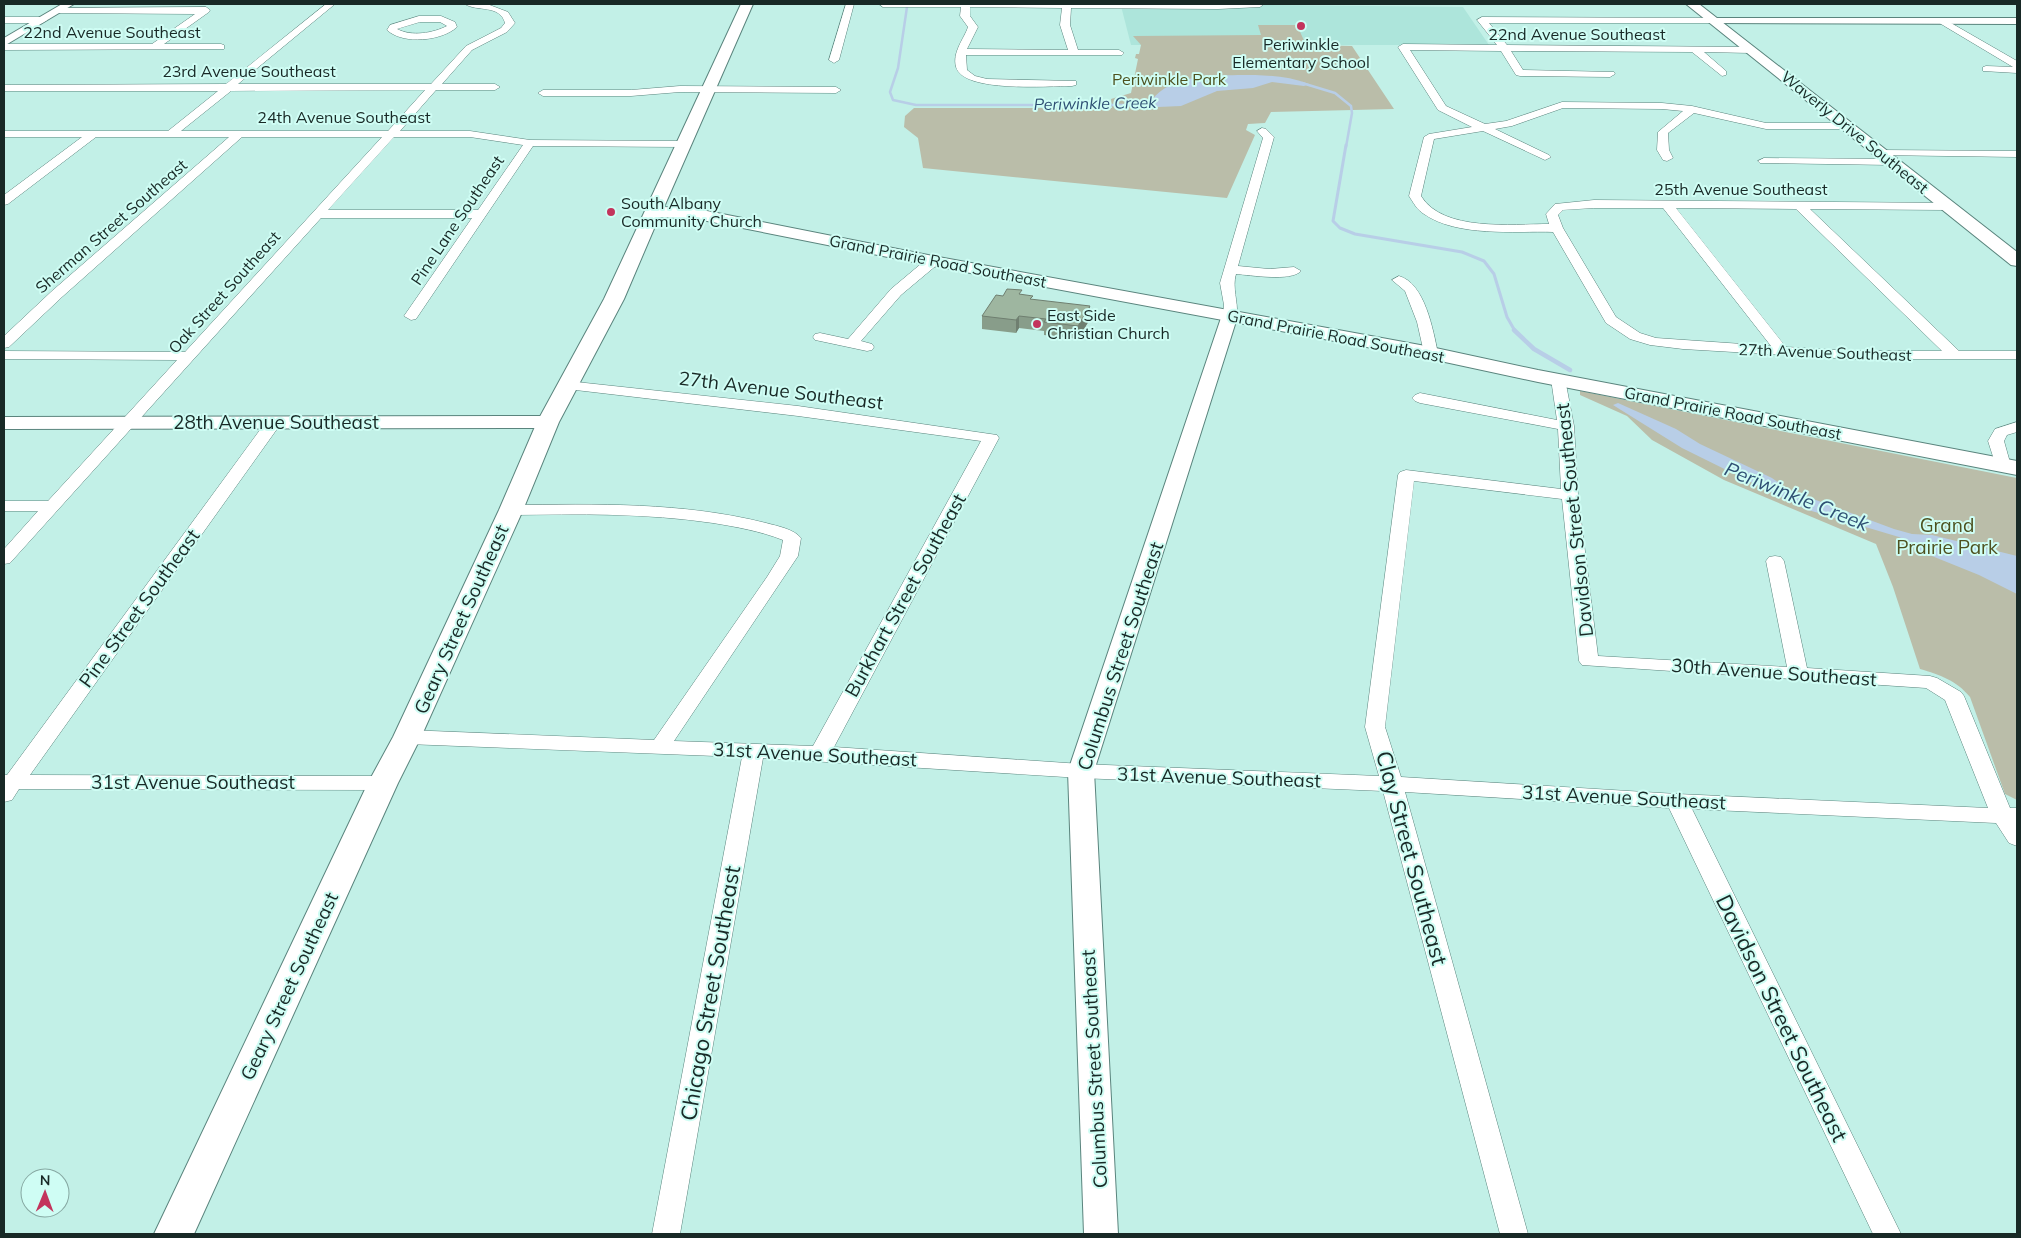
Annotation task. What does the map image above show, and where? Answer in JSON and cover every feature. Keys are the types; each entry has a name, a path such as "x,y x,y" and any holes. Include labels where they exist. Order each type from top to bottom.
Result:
{"main road":[{"name":"Geary Street Southeast","path":"174,1234 383,783 407,737 548,422 614,299 747,4"},
{"name":"Waverly Drive Southeast","path":"1692,4 1716,21 2017,261"},
{"name":"Grand Prairie Road Southeast","path":"654,212 697,214 933,261 1432,353 2010,467"}],"street":[{"path":"4,43 69,4"},
{"path":"154,47 214,4"},
{"path":"172,133 331,4"},
{"path":"449,16 452,27 426,35 404,35 392,30 393,27 408,21 449,16 474,4"},
{"name":"Oak Street Southeast","path":"4,559 469,48 504,30 510,23 510,18 506,14 474,4"},
{"path":"834,60 850,4"},
{"path":"883,4 1258,4"},
{"path":"966,4 965,16 973,27 963,52 961,71 965,76 973,80 987,82 1072,84"},
{"path":"1067,5 1065,25 1074,52"},
{"path":"56,11 204,11"},
{"path":"4,20 42,20"},
{"path":"1610,74 1520,73 1504,48 1482,20 2017,22"},
{"path":"1944,22 2017,65"},
{"name":"22nd Avenue Southeast","path":"4,47 221,47"},
{"name":"22nd Avenue Southeast","path":"1485,127 1442,108 1403,47 1751,50"},
{"path":"1694,49 1722,73"},
{"path":"963,52 1118,53"},
{"path":"1986,69 2017,70"},
{"name":"23rd Avenue Southeast","path":"4,88 495,88"},
{"path":"542,93 631,93 680,89 836,90"},
{"path":"1557,228 1467,225 1428,212 1415,196 1429,137 1508,124 1562,105 1662,106 1692,109 1766,126 1848,126"},
{"path":"1667,158 1663,150 1663,132 1692,109"},
{"path":"1485,127 1545,158"},
{"name":"Columbus Street Southeast","path":"1101,1234 1081,771 1230,315 1231,305 1227,283 1269,137 1262,131"},
{"name":"Sherman Street Southeast","path":"4,344 57,294 240,133"},
{"name":"24th Avenue Southeast","path":"4,134 470,134 530,143 683,144"},
{"path":"4,201 93,134"},
{"name":"Pine Lane Southeast","path":"411,316 479,214 530,143"},
{"path":"1764,161 2017,154"},
{"path":"1668,204 1783,352"},
{"name":"25th Avenue Southeast","path":"1557,228 1552,214 1559,207 1571,205 1947,206"},
{"path":"1799,205 1956,356"},
{"path":"318,214 479,214"},
{"name":"27th Avenue Southeast","path":"1557,228 1611,320 1635,336 1655,342 1783,352 1852,355 2017,355"},
{"path":"852,342 896,292 933,261"},
{"path":"1230,269 1269,273 1294,271"},
{"path":"1399,280 1411,289 1424,322 1432,353"},
{"path":"820,338 852,342 867,347"},
{"path":"4,355 188,356"},
{"name":"Davidson Street Southeast","path":"1558,379 1566,426 1570,495 1589,661"},
{"name":"27th Avenue Southeast","path":"567,385 798,410 991,438"},
{"path":"1420,398 1566,426"},
{"name":"28th Avenue Southeast","path":"4,422 548,422"},
{"name":"Pine Street Southeast","path":"7,786 274,422"},
{"path":"2010,467 1996,442 2001,432 2017,427"},
{"name":"Burkhart Street Southeast","path":"820,753 991,438"},
{"path":"1406,475 1570,495"},
{"name":"Clay Street Southeast","path":"1406,475 1375,727 1514,1234"},
{"path":"4,506 52,506"},
{"path":"510,510 640,509 664,511 694,514 774,529 792,538 789,556 660,746"},
{"path":"1775,561 1798,673"},
{"name":"30th Avenue Southeast","path":"1589,661 1930,682 1954,696"},
{"path":"1954,696 2010,816 2017,838"},
{"name":"31st Avenue Southeast","path":"407,737 820,753 1081,771 1392,784 1677,801 2010,816"},
{"name":"Chicago Street Southeast","path":"666,1234 754,751"},
{"name":"31st Avenue Southeast","path":"7,786 383,783"},
{"name":"Davidson Street Southeast","path":"1677,801 1887,1234"}],"shaded area":[{"name":"Periwinkle Elementary School","path":"1121,6 1463,7 1489,45 1131,45"}],"green space":[{"name":"Periwinkle Park","path":"1258,25 1297,25 1306,45 1352,46 1394,109 1271,112 1265,123 1248,124 1246,130 1255,135 1227,198 923,168 918,138 904,127 905,116 914,108 1112,108 1111,99 1131,93 1138,59 1135,58 1136,54 1139,54 1141,45 1133,36 1261,35"},
{"name":"Grand Prairie Park","path":"1580,391 2017,478 2017,800 2005,794 1970,697 1953,682 1920,669 1893,587 1876,544 1724,480 1652,440 1627,416 1580,395"}],"water":[{"path":"1238,75 1283,77 1309,84 1304,86 1272,82 1253,88 1217,91 1181,106 1135,108 1134,102 1152,100 1160,92 1180,81 1191,78"},
{"path":"1618,403 1676,429 1700,444 1772,478 1789,490 1894,529 1912,534 1932,535 2017,556 2017,594 1979,575 1922,552 1911,543 1899,537 1805,509 1682,448 1613,405"}],"building":[{"path":"1007,289 1022,290 1019,294 1033,296 1030,299 1090,306 1078,326 1044,322 1046,319 1019,316 1016,320 982,316 996,295 1003,296"}],"waterway":[{"name":"Periwinkle Creek","path":"907,7 898,68 890,92 893,100 916,105 1141,105"},
{"name":"Periwinkle Creek","path":"1302,83 1335,93 1351,106 1352,113 1346,147"},
{"name":"Periwinkle Creek","path":"1346,145 1333,221 1340,228 1355,234 1462,252 1484,261 1494,274 1507,317 1515,331"},
{"name":"Periwinkle Creek","path":"1515,331 1534,349 1570,370"}],"place":[{"name":"Periwinkle Elementary School","path":"1301,26"},
{"name":"South Albany Community Church","path":"611,212"},
{"name":"East Side Christian Church","path":"1037,324"}]}
